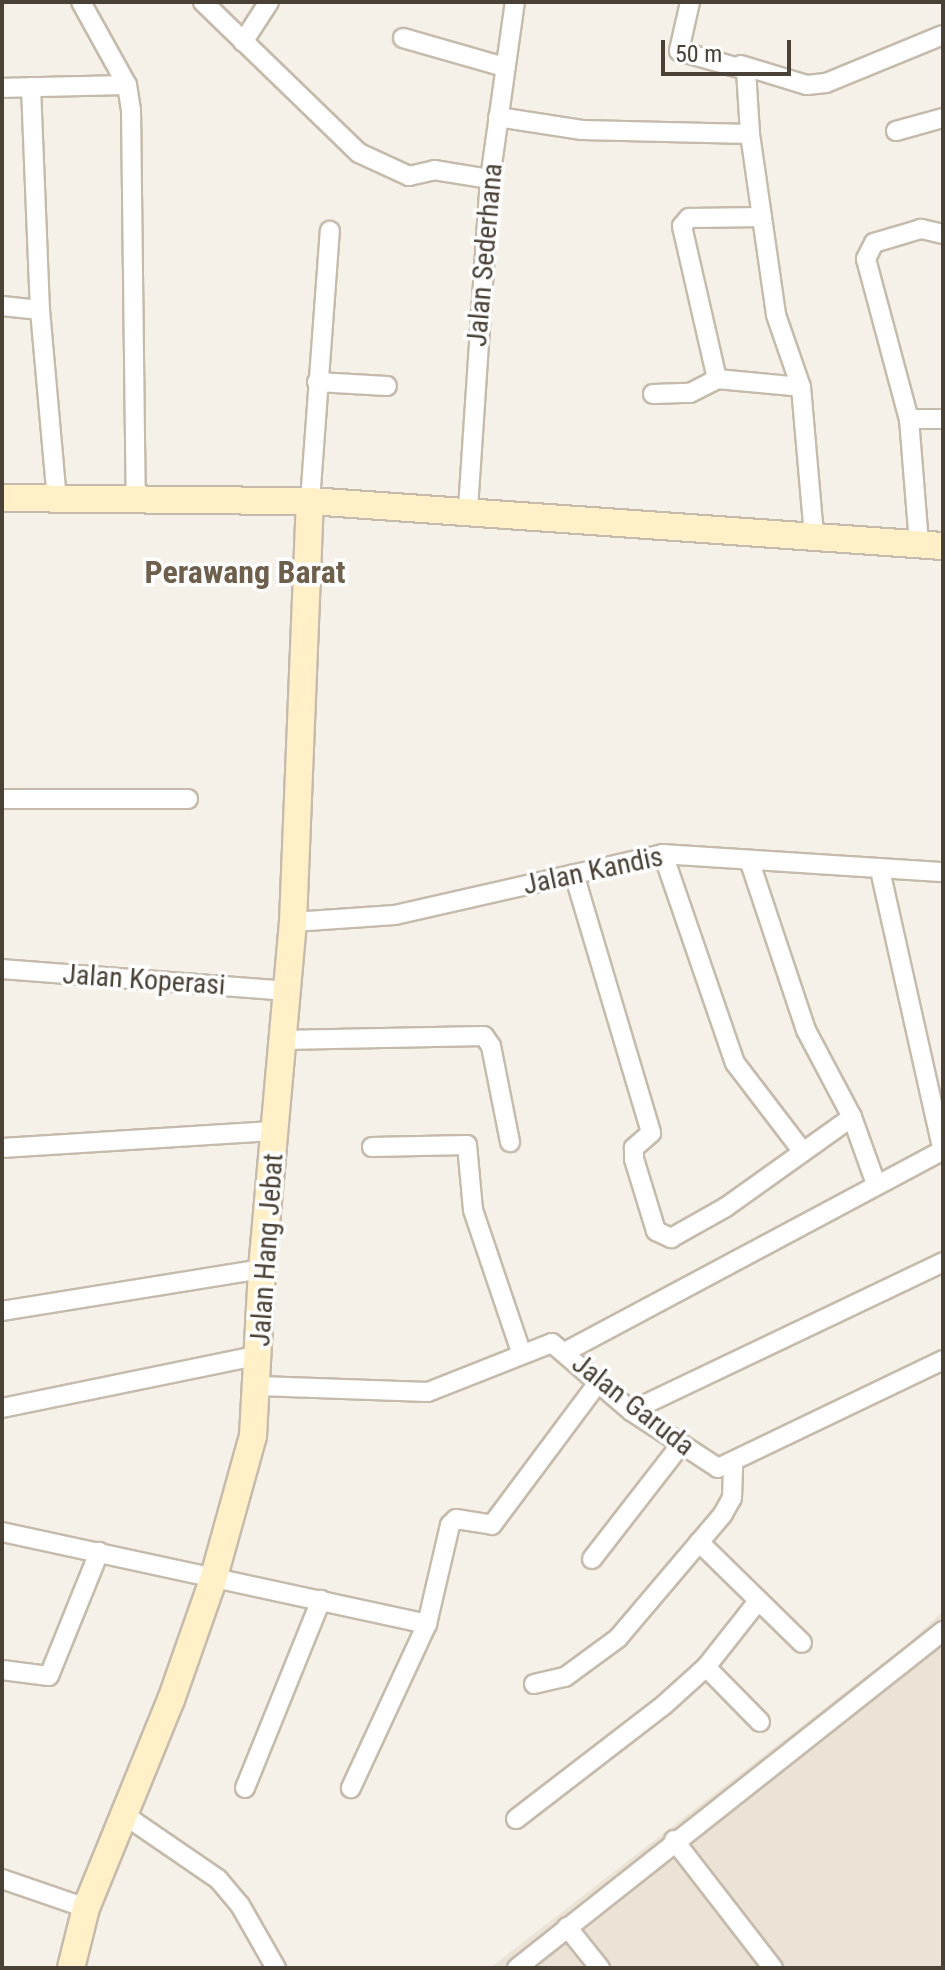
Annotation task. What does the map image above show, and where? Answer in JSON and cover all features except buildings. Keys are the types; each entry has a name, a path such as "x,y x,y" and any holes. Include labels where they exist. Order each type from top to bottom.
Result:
{"street":[{"path":"81,2 127,85 136,501"},
{"path":"203,2 359,153 409,176 434,170 490,179"},
{"path":"243,42 269,2"},
{"name":"Jalan Sederhana","path":"468,509 490,179 515,2"},
{"path":"690,2 679,51 807,85 826,83 943,35"},
{"path":"403,38 504,67"},
{"path":"741,65 746,70 750,134 776,315 801,387 814,535"},
{"path":"2,88 127,85"},
{"path":"31,87 40,310 57,502"},
{"path":"498,117 582,130 750,134"},
{"path":"896,131 943,118"},
{"path":"717,379 682,226 689,218 762,217"},
{"path":"2,498 57,502 310,501 468,509 931,545 909,419 866,259 874,243 921,229 943,234"},
{"path":"310,501 330,231"},
{"path":"2,306 40,310"},
{"path":"653,394 690,393 717,379 801,387"},
{"path":"317,382 387,386"},
{"path":"909,419 943,419"},
{"name":"Jalan Hang Jebat","path":"71,1968 86,1908 171,1700 213,1580 253,1436 259,1386 262,1269 293,922 310,501"},
{"path":"2,799 188,799"},
{"path":"663,854 735,1063 803,1152"},
{"name":"Jalan Kandis","path":"293,922 395,915 663,854 943,872"},
{"path":"749,860 806,1030 852,1117 876,1184"},
{"path":"565,1352 943,1151 880,870"},
{"path":"574,874 651,1133 633,1152 656,1231 671,1238 695,1227 852,1117"},
{"name":"Jalan Koperasi","path":"2,969 286,991"},
{"path":"282,1040 484,1036 490,1041 510,1142"},
{"path":"2,1148 275,1131"},
{"path":"372,1147 467,1145 473,1210 521,1352"},
{"path":"631,1411 943,1262"},
{"path":"2,1311 262,1269"},
{"name":"Jalan Garuda","path":"259,1386 428,1392 521,1352 552,1343 631,1411 679,1447 718,1468 733,1464"},
{"path":"2,1408 260,1355"},
{"path":"534,1684 565,1677 618,1638 732,1498 733,1464 943,1360"},
{"path":"351,1788 427,1624 450,1525 456,1519 492,1525 598,1383"},
{"path":"592,1559 679,1447"},
{"path":"2,1532 427,1624"},
{"path":"699,1542 802,1643"},
{"path":"2,1670 49,1676 99,1552"},
{"path":"245,1788 321,1600"},
{"path":"516,1819 706,1667 759,1600"},
{"path":"517,1968 674,1840 939,1641"},
{"path":"706,1667 760,1722"},
{"path":"123,1814 218,1879 240,1905 276,1968"},
{"path":"674,1840 773,1968"},
{"path":"2,1879 86,1908"},
{"path":"567,1927 600,1968"}],"shaded area":[{"path":"943,1611 943,1968 490,1968 909,1643"}],"district":[{"name":"Perawang Barat","path":"245,572"}]}
